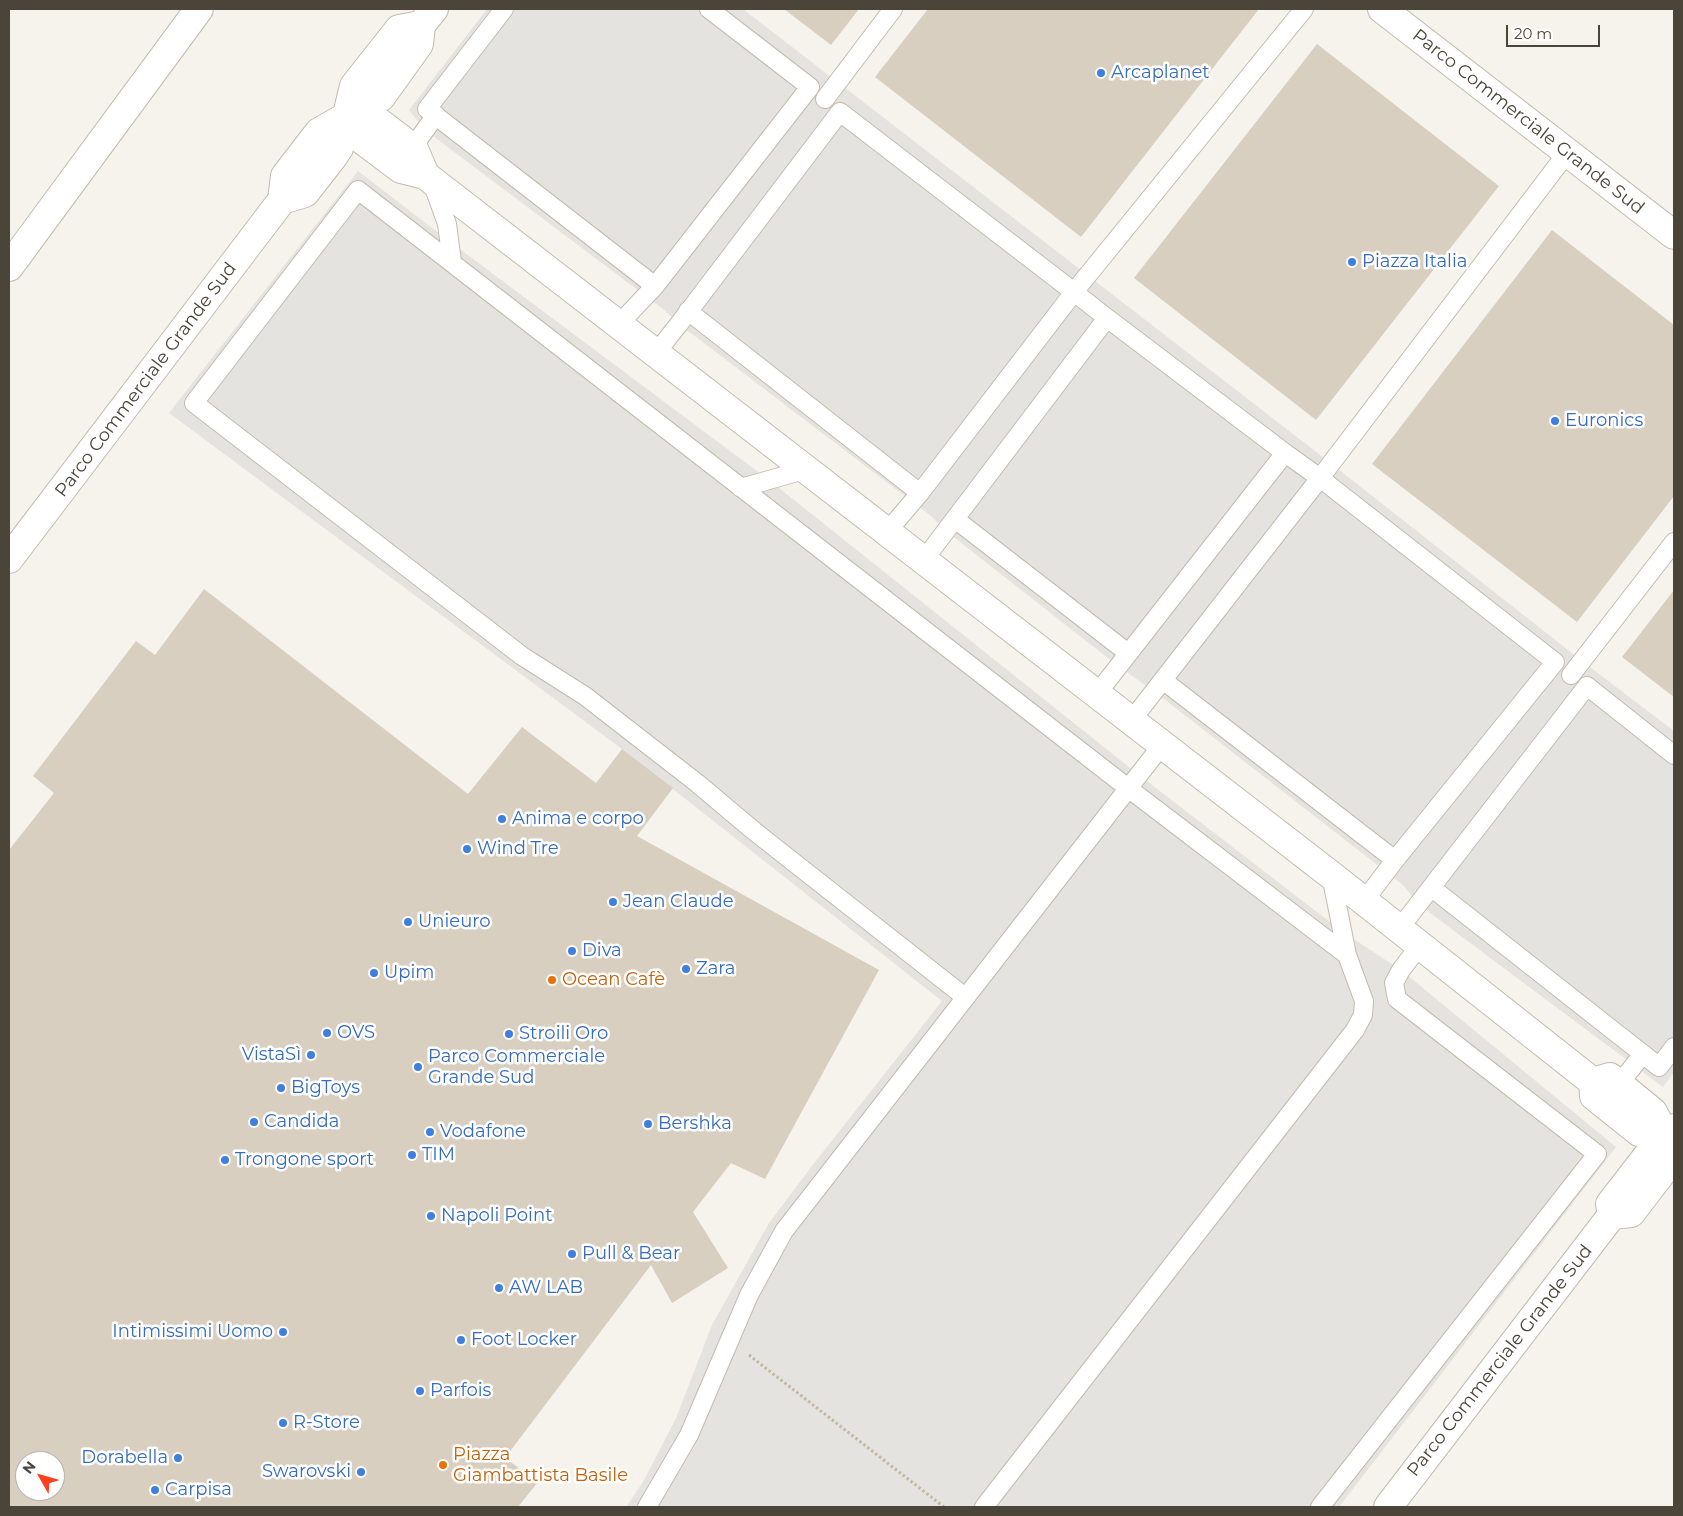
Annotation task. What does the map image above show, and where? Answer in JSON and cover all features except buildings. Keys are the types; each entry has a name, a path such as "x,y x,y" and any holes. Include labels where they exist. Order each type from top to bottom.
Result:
{"street":[{"path":"9,267 199,9"},
{"name":"Parco Commerciale Grande Sud","path":"1382,9 1674,235"},
{"path":"427,17 399,29 354,86 346,116 361,139 401,169 428,177 1409,937 1606,1083"},
{"path":"346,116 376,120 412,148 428,177"},
{"name":"Parco Commerciale Grande Sud","path":"9,559 282,200 285,176 319,132 346,116"},
{"name":"Parco Commerciale Grande Sud","path":"1606,1083 1594,1096 1638,1132 1672,1135"},
{"name":"Parco Commerciale Grande Sud","path":"1388,1507 1612,1215 1610,1204 1648,1155 1672,1135"}],"lane":[{"path":"504,9 427,108 655,286"},
{"path":"709,9 1107,318 1320,478 1674,755"},
{"path":"824,99 893,9"},
{"path":"886,532 920,493 1074,292 1304,9"},
{"path":"618,325 655,286 810,87"},
{"path":"655,354 840,112"},
{"path":"412,148 436,115"},
{"path":"1131,721 1320,478 1567,152"},
{"path":"428,177 446,224 452,262"},
{"path":"965,997 584,696 522,656 194,403 358,190 1128,788 1348,955"},
{"path":"688,311 920,493"},
{"path":"923,561 1107,318"},
{"path":"1096,695 1285,453"},
{"path":"741,488 804,470"},
{"path":"955,519 1128,653"},
{"path":"1572,675 1674,542"},
{"path":"1364,901 1555,662"},
{"path":"1164,681 1395,860"},
{"path":"1320,1507 1597,1154 1397,999 1394,983 1401,970 1409,937 1432,888 1587,686"},
{"path":"647,1507 689,1434 749,1295 784,1231 1162,745"},
{"path":"984,1507 1355,1030 1363,1014 1364,1001 1348,955 1331,875"},
{"path":"1432,888 1658,1067 1674,1048"},
{"path":"1606,1083 1643,1054"}],"path":[{"path":"730,1340 944,1507"}],"shaded area":[{"path":"487,9 743,9 1674,731 1674,1072 1663,1087 1418,904 1403,885 1155,692 1118,666 946,531 931,516 679,324 663,309 425,130 409,110"},
{"path":"358,171 769,480 1139,775 1343,932 1401,970 1616,1147 1339,1507 626,1507 643,1482 676,1418 712,1325 769,1223 942,1001 622,749 169,413"}],"place":[{"name":"Arcaplanet","path":"1101,73"},
{"name":"Piazza Italia","path":"1352,262"},
{"name":"Euronics","path":"1555,421"},
{"name":"Anima e corpo","path":"502,819"},
{"name":"Wind Tre","path":"467,849"},
{"name":"Jean Claude","path":"613,902"},
{"name":"Unieuro","path":"408,922"},
{"name":"Diva","path":"572,951"},
{"name":"Zara","path":"686,969"},
{"name":"Upim","path":"374,973"},
{"name":"Ocean Cafè","path":"552,980"},
{"name":"OVS","path":"327,1033"},
{"name":"Stroili Oro","path":"509,1034"},
{"name":"VistaSì","path":"311,1055"},
{"name":"Parco Commerciale Grande Sud","path":"418,1067"},
{"name":"BigToys","path":"281,1088"},
{"name":"Candida","path":"254,1122"},
{"name":"Bershka","path":"648,1124"},
{"name":"Vodafone","path":"430,1132"},
{"name":"TIM","path":"412,1155"},
{"name":"Trongone sport","path":"225,1160"},
{"name":"Napoli Point","path":"431,1216"},
{"name":"Pull & Bear","path":"572,1254"},
{"name":"AW LAB","path":"499,1288"},
{"name":"Intimissimi Uomo","path":"283,1332"},
{"name":"Foot Locker","path":"461,1340"},
{"name":"Parfois","path":"420,1391"},
{"name":"R-Store","path":"283,1423"},
{"name":"Dorabella","path":"178,1458"},
{"name":"Piazza Giambattista Basile","path":"443,1465"},
{"name":"Swarovski","path":"361,1472"},
{"name":"Carpisa","path":"155,1490"}]}
